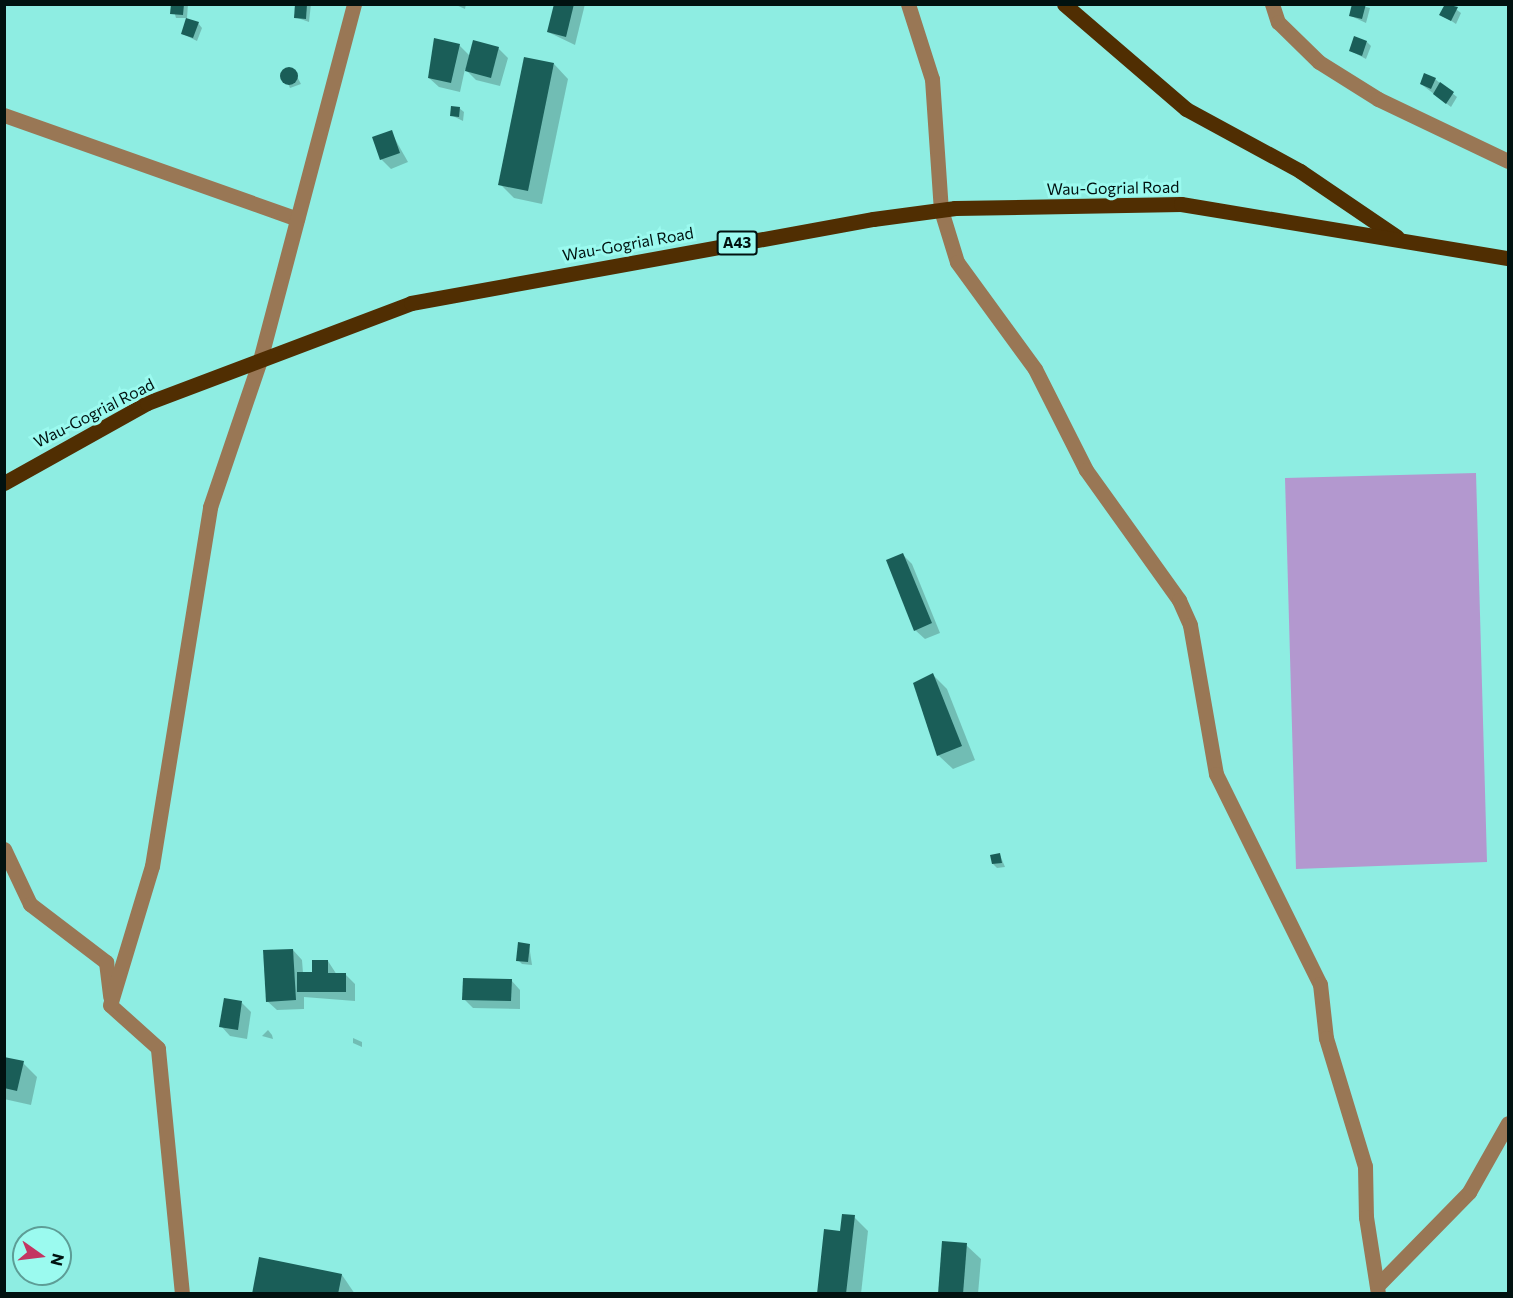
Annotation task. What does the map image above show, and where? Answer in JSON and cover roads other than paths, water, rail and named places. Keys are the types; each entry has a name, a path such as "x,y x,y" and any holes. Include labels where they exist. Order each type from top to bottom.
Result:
{"main road":[{"path":"1064,4 1186,109 1300,171 1401,240"},
{"name":"Wau-Gogrial Road","path":"4,483 147,403 411,303 941,210 1181,204 1509,258"}],"street":[{"path":"110,1005 152,866 210,507 260,360 354,4"},
{"path":"908,4 932,78 941,210 957,262 1035,369 1086,470 1179,600 1190,625 1216,774 1320,984 1326,1038 1365,1166 1365,1218 1378,1290"},
{"path":"1272,4 1278,22 1319,62 1378,99 1509,161"},
{"path":"4,115 297,219"},
{"path":"4,849 30,904 106,962 110,1005 158,1048 182,1293"},
{"path":"1378,1290 1469,1192 1509,1123"}]}
